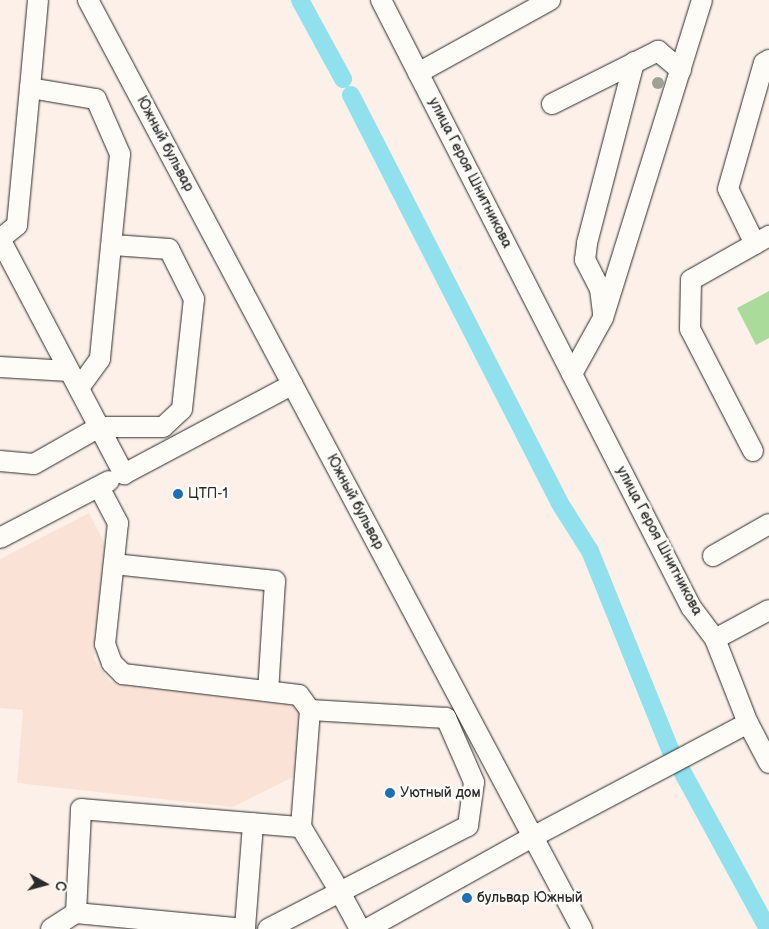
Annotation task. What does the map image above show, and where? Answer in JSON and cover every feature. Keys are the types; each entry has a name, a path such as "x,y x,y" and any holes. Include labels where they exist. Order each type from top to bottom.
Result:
{"street":[{"path":"38,0 17,225 0,239 124,474"},
{"name":"Южный бульвар","path":"88,0 582,929"},
{"name":"улица Героя Шнитникова","path":"381,0 691,607 715,638 748,723 769,763"},
{"path":"418,73 550,0"},
{"path":"572,374 603,318 702,0"},
{"path":"552,104 658,51 681,70"},
{"path":"753,451 690,329 691,280 762,240 728,190 764,63 769,60"},
{"path":"603,318 600,289 585,260 587,243 634,62"},
{"path":"0,367 74,380 100,359 113,245 120,154 96,99 30,88"},
{"path":"0,461 34,464 99,427 163,427 182,408 194,299 169,249 113,245"},
{"path":"0,538 293,384"},
{"path":"99,486 118,523 105,644 112,663 123,674 299,695 310,710 301,827 360,929"},
{"path":"713,556 769,524"},
{"path":"114,564 276,581 268,691"},
{"path":"715,638 769,610"},
{"path":"268,929 468,826 474,782 446,718 310,710"},
{"path":"367,929 533,836 748,723"},
{"path":"76,913 81,808 301,827"},
{"path":"51,929 76,913 171,925 245,928 253,823"}],"shaded area":[{"path":"89,513 105,544 94,659 110,681 298,705 306,714 299,774 233,807 17,783 23,710 0,708 0,559"}],"green space":[{"path":"769,291 769,338 756,345 737,308"}],"waterway":[{"path":"300,0 343,79"},
{"path":"351,95 559,502 590,551 671,751 768,929"}],"place":[{"name":"ЦТП-1","path":"178,494"},
{"name":"Уютный дом","path":"390,793"},
{"name":"бульвар Южный","path":"467,898"}]}
